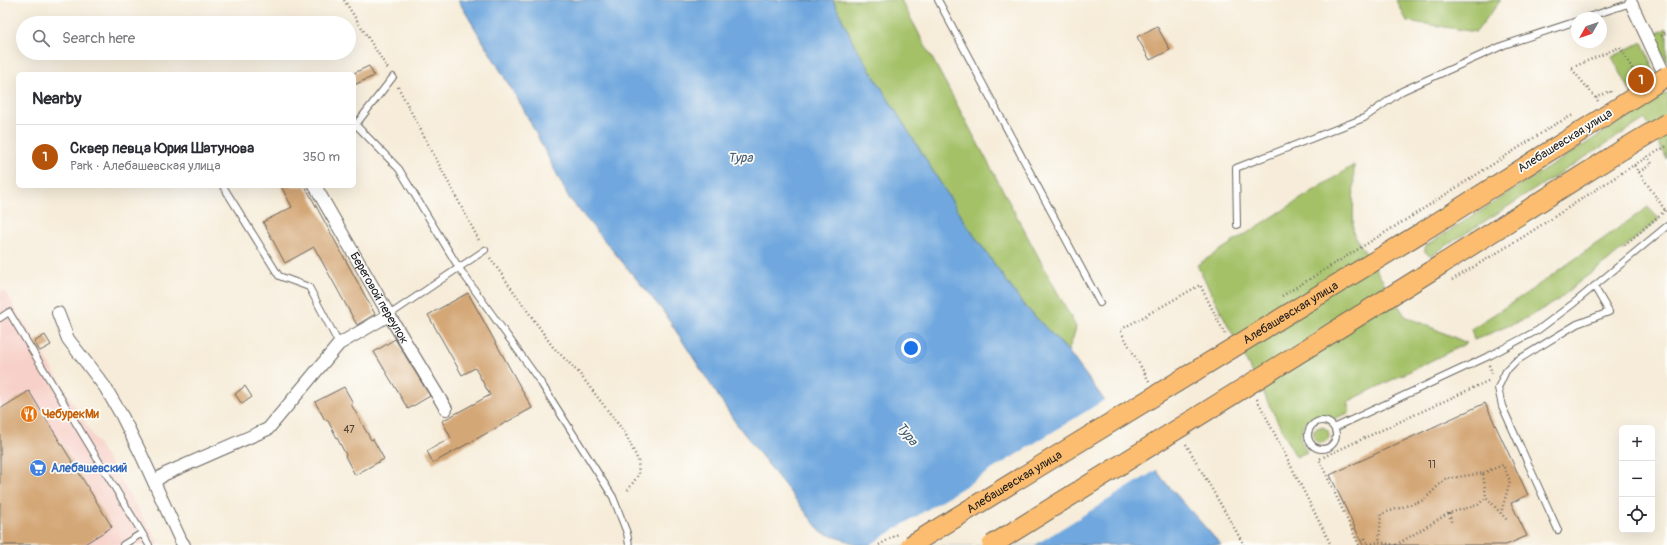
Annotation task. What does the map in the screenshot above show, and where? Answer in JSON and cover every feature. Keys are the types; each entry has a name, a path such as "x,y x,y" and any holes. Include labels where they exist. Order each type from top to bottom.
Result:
{"main road":[{"name":"Алебашевская улица","path":"911,545 1422,232 1598,110 1667,76"},
{"path":"992,545 1447,272 1622,150 1667,123"}],"street":[{"path":"1630,1 1667,80"},
{"name":"Береговой переулок","path":"316,188 389,316 446,409"},
{"path":"58,313 68,339 105,386 122,416 181,542 184,545"},
{"path":"154,482 165,474 268,429 340,344 389,316"}],"lane":[{"path":"938,0 1100,303"},
{"path":"1601,12 1630,1"},
{"path":"1237,225 1236,168 1364,118 1402,91 1504,45 1571,23"},
{"path":"356,125 393,77"},
{"path":"356,127 399,169 460,268 541,383 613,497 628,533 629,545"},
{"path":"224,188 279,276 309,287 340,344"},
{"path":"1334,428 1491,355 1538,330 1667,226"},
{"path":"389,316 484,250"},
{"path":"1558,530 1502,406 1498,388 1506,371 1516,361 1577,324 1609,312 1594,286"},
{"path":"0,318 9,312 149,545"},
{"path":"1323,421 1328,422 1334,428 1335,438 1330,445 1317,448 1310,442 1308,434 1309,430 1315,423 1323,421"},
{"path":"123,545 142,533"}],"path":[{"path":"1598,110 1598,102 1596,98 1571,68 1620,47 1640,81"},
{"path":"1596,98 1610,91"},
{"path":"1412,216 1554,125 1579,111"},
{"path":"1447,272 1523,237 1634,165 1667,146"},
{"path":"1639,172 1652,164"},
{"path":"1625,245 1666,210 1634,165"},
{"path":"1359,545 1319,459 1494,378 1489,365 1496,362"},
{"path":"1379,542 1381,514 1424,500 1445,479 1483,473 1503,465 1510,481 1501,514"},
{"path":"1483,473 1486,497 1507,520"},
{"path":"1365,538 1368,544 1379,542 1396,545 1449,513 1478,506 1486,497"},
{"path":"1449,513 1452,524"}],"shaded area":[{"path":"4,290 160,545 0,545 0,292"}],"green space":[{"path":"833,0 901,0 1076,327 1068,351 1022,303 966,224 854,44"},
{"path":"1396,0 1501,0 1476,32 1407,21"},
{"path":"1667,28 1667,63 1654,35"},
{"path":"1642,42 1664,95 1667,93 1667,159 1645,119 1432,255 1425,252 1427,245 1640,109 1612,57"},
{"path":"1354,165 1353,233 1405,316 1467,343 1347,402 1350,412 1335,419 1317,416 1303,424 1300,439 1307,452 1296,457 1197,265"},
{"path":"1648,207 1659,219 1558,300 1525,319 1474,340 1471,329 1527,293"},
{"path":"1321,427 1327,429 1329,435 1327,441 1321,443 1315,441 1313,435 1315,429"}],"water":[{"name":"Тура","path":"458,0 833,0 854,44 966,224 1022,303 1068,351 1165,482 1221,545 855,545 821,532 735,422 663,311 569,198 523,108"}],"pier":[{"path":"1106,399 1158,469 1035,545 870,545"}],"building":[{"path":"1157,26 1170,50 1150,60 1137,37"},
{"path":"369,66 374,76 356,84 356,72"},
{"path":"282,188 306,188 375,314 357,325 314,247 285,263 263,222 292,207"},
{"path":"468,293 532,408 433,463 427,451 451,438 442,421 490,395 475,368 462,375 428,315"},
{"path":"45,335 51,345 40,351 34,342"},
{"path":"395,339 430,396 408,409 374,352"},
{"path":"245,386 252,397 242,404 235,394"},
{"path":"344,387 353,403 351,404 371,440 373,439 384,459 355,475 327,419 325,420 315,402"},
{"name":"Алебашевский","path":"29,391 112,527 83,545 0,545 0,409"},
{"path":"1485,403 1528,495 1511,503 1527,536 1506,545 1363,545 1330,475"}],"place":[{"name":"Сквер певца Юрия Шатунова","path":"1641,80"},
{"name":"ЧебурекМи","path":"29,414"},
{"name":"Алебашевский","path":"38,468"}]}
